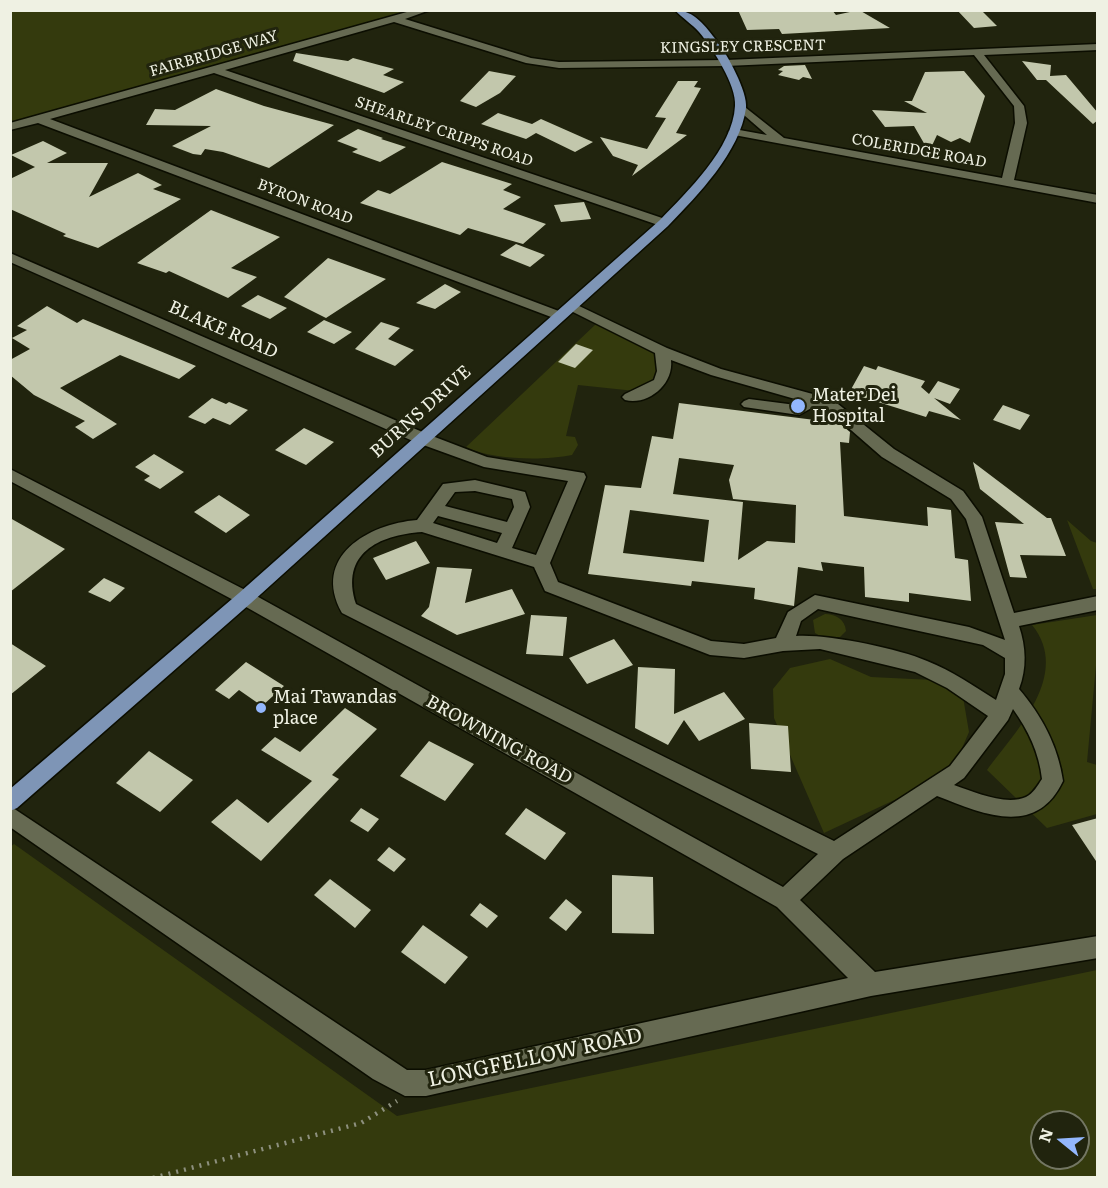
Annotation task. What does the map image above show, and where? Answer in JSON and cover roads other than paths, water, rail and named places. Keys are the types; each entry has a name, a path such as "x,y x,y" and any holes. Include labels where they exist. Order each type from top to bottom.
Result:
{"main road":[{"path":"679,10 700,28 726,63 740,95 741,107"},
{"name":"BURNS DRIVE","path":"10,802 245,598 421,438 664,223 704,181 734,132 741,107"}],"street":[{"name":"FAIRBRIDGE WAY","path":"10,127 426,10"},
{"name":"KINGSLEY CRESCENT","path":"395,19 543,63 726,63 978,54 1098,47"},
{"path":"978,54 1018,106 1021,123 1007,183"},
{"name":"SHEARLEY CRIPPS ROAD","path":"215,70 664,223"},
{"path":"741,107 781,141"},
{"name":"BYRON ROAD","path":"39,119 565,311 716,372 815,399 833,407 850,419 888,453 957,495 974,517 1014,640 1015,674 1001,714 957,772 836,852 785,900"},
{"name":"COLERIDGE ROAD","path":"734,132 1098,200"},
{"name":"BLAKE ROAD","path":"10,257 421,438 484,462 578,477 541,563"},
{"path":"630,397 654,388 664,380 666,368 662,351"},
{"path":"749,404 799,410 815,399"},
{"name":"BROWNING ROAD","path":"10,474 245,598 785,900 871,984"},
{"path":"422,526 449,488 458,485 519,496 522,507 502,550"},
{"path":"435,509 513,530"},
{"path":"836,852 348,608 341,586 344,565 365,542 395,528 422,526 541,563 551,586 710,648 744,651 783,644 820,642 921,666 954,682 1001,714"},
{"path":"783,644 794,617 815,602 969,634 989,640 1014,654"},
{"path":"1008,621 1098,603"},
{"path":"934,786 980,803 1015,809 1035,803 1053,781 1051,762 1029,713 1009,690"},
{"name":"LONGFELLOW ROAD","path":"10,815 382,1070 405,1083 426,1083 871,984 1098,947"}],"place":[{"name":"Mater Dei Hospital","path":"798,406"},
{"name":"Mai Tawandas place","path":"261,708"}]}
